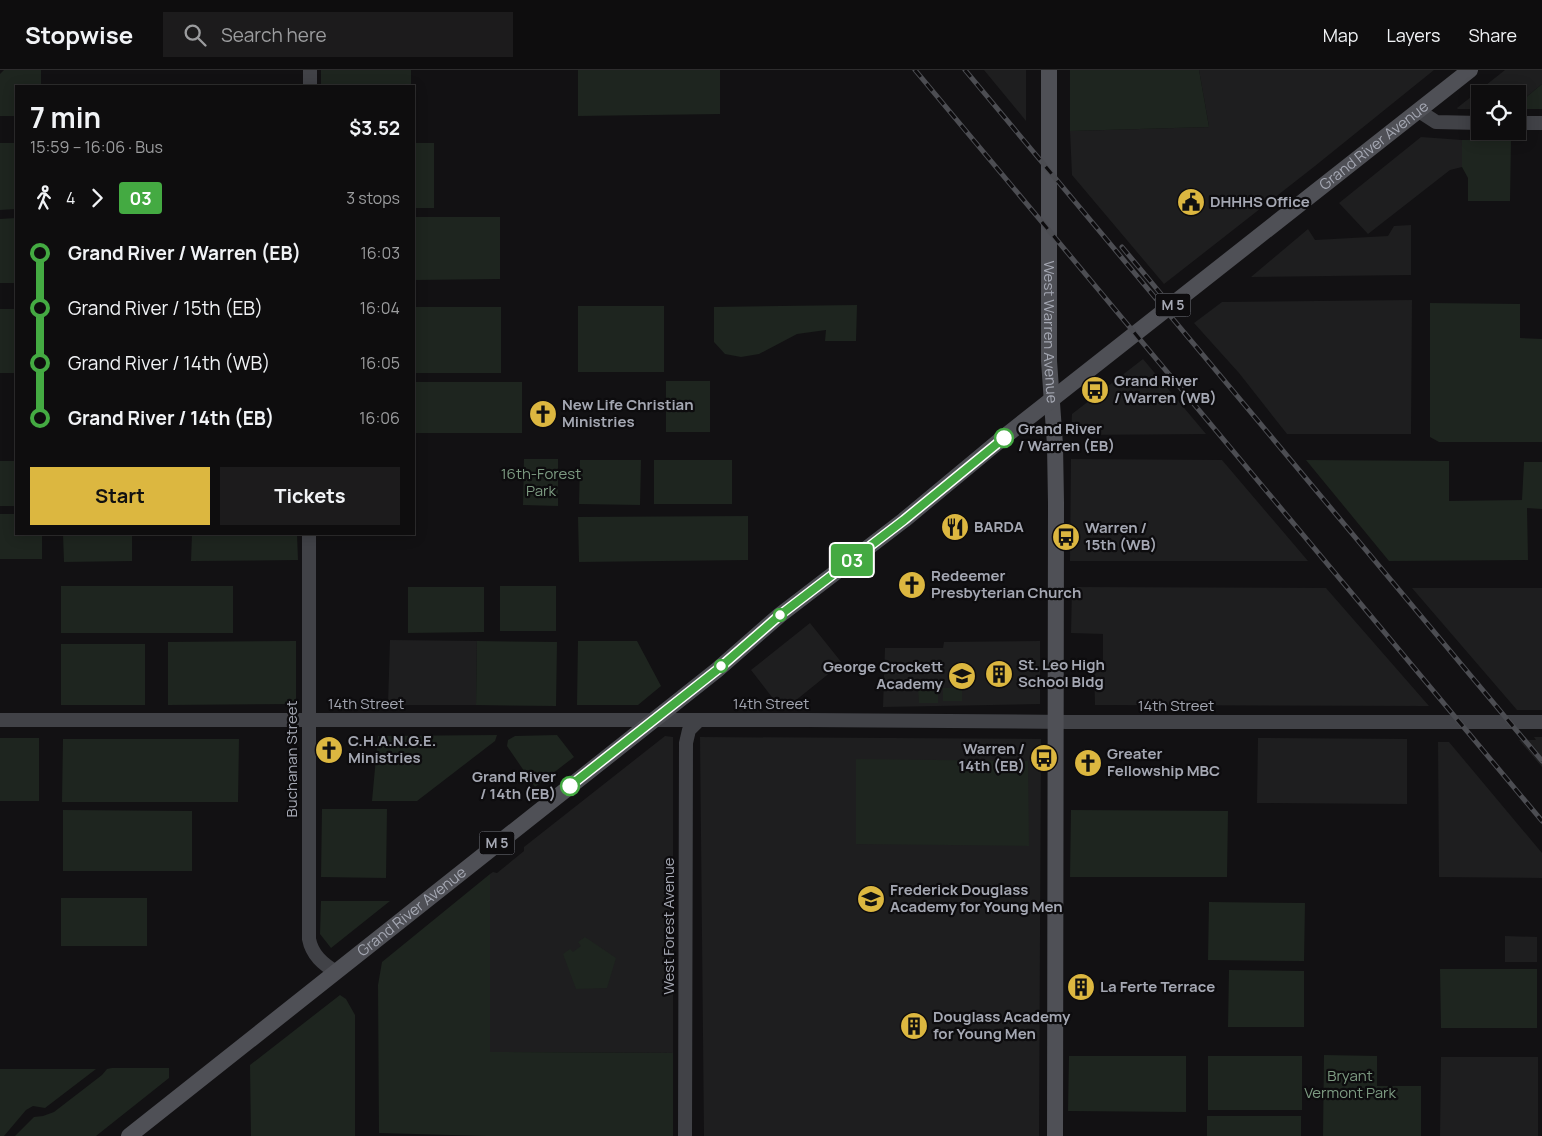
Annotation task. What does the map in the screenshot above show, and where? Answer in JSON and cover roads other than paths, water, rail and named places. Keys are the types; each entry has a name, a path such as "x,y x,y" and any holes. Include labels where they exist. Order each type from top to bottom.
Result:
{"main road":[{"name":"West Warren Avenue","path":"1049,70 1048,284 1056,503 1055,1136"},
{"name":"Grand River Avenue","path":"129,1136 717,670 780,615 904,520 1004,438 1470,70"}],"street":[{"path":"310,70 310,85"},
{"path":"1419,111 1436,122 1471,123"},
{"path":"1526,122 1542,122"},
{"name":"Buchanan Street","path":"309,535 308,939 319,960 336,972"},
{"name":"14th Street","path":"0,720 1542,722"},
{"name":"West Forest Avenue","path":"686,1136 686,743 689,730 699,720"}],"railway":[{"path":"915,70 1542,821"},
{"path":"965,70 1542,761"},
{"path":"1122,247 1171,306"}],"place":[{"name":"DHHHS Office","path":"1191,202"},
{"name":"Grand River / Warren (WB)","path":"1095,390"},
{"name":"New Life Christian Ministries","path":"543,414"},
{"name":"Grand River / Warren (EB)","path":"1004,438"},
{"name":"BARDA","path":"955,527"},
{"name":"Warren / 15th (WB)","path":"1066,537"},
{"name":"Redeemer Presbyterian Church","path":"912,585"},
{"name":"St. Leo High School Bldg","path":"999,674"},
{"name":"George Crockett Academy","path":"962,676"},
{"name":"C.H.A.N.G.E. Ministries","path":"329,750"},
{"name":"Warren / 14th (EB)","path":"1044,758"},
{"name":"Greater Fellowship MBC","path":"1088,763"},
{"name":"Grand River / 14th (EB)","path":"570,786"},
{"name":"Frederick Douglass Academy for Young Men","path":"871,899"},
{"name":"La Ferte Terrace","path":"1081,987"},
{"name":"Douglass Academy for Young Men","path":"914,1026"}],"park label":[{"name":"16th-Forest Park","path":"541,482"},
{"name":"Bryant Vermont Park","path":"1350,1084"}]}
